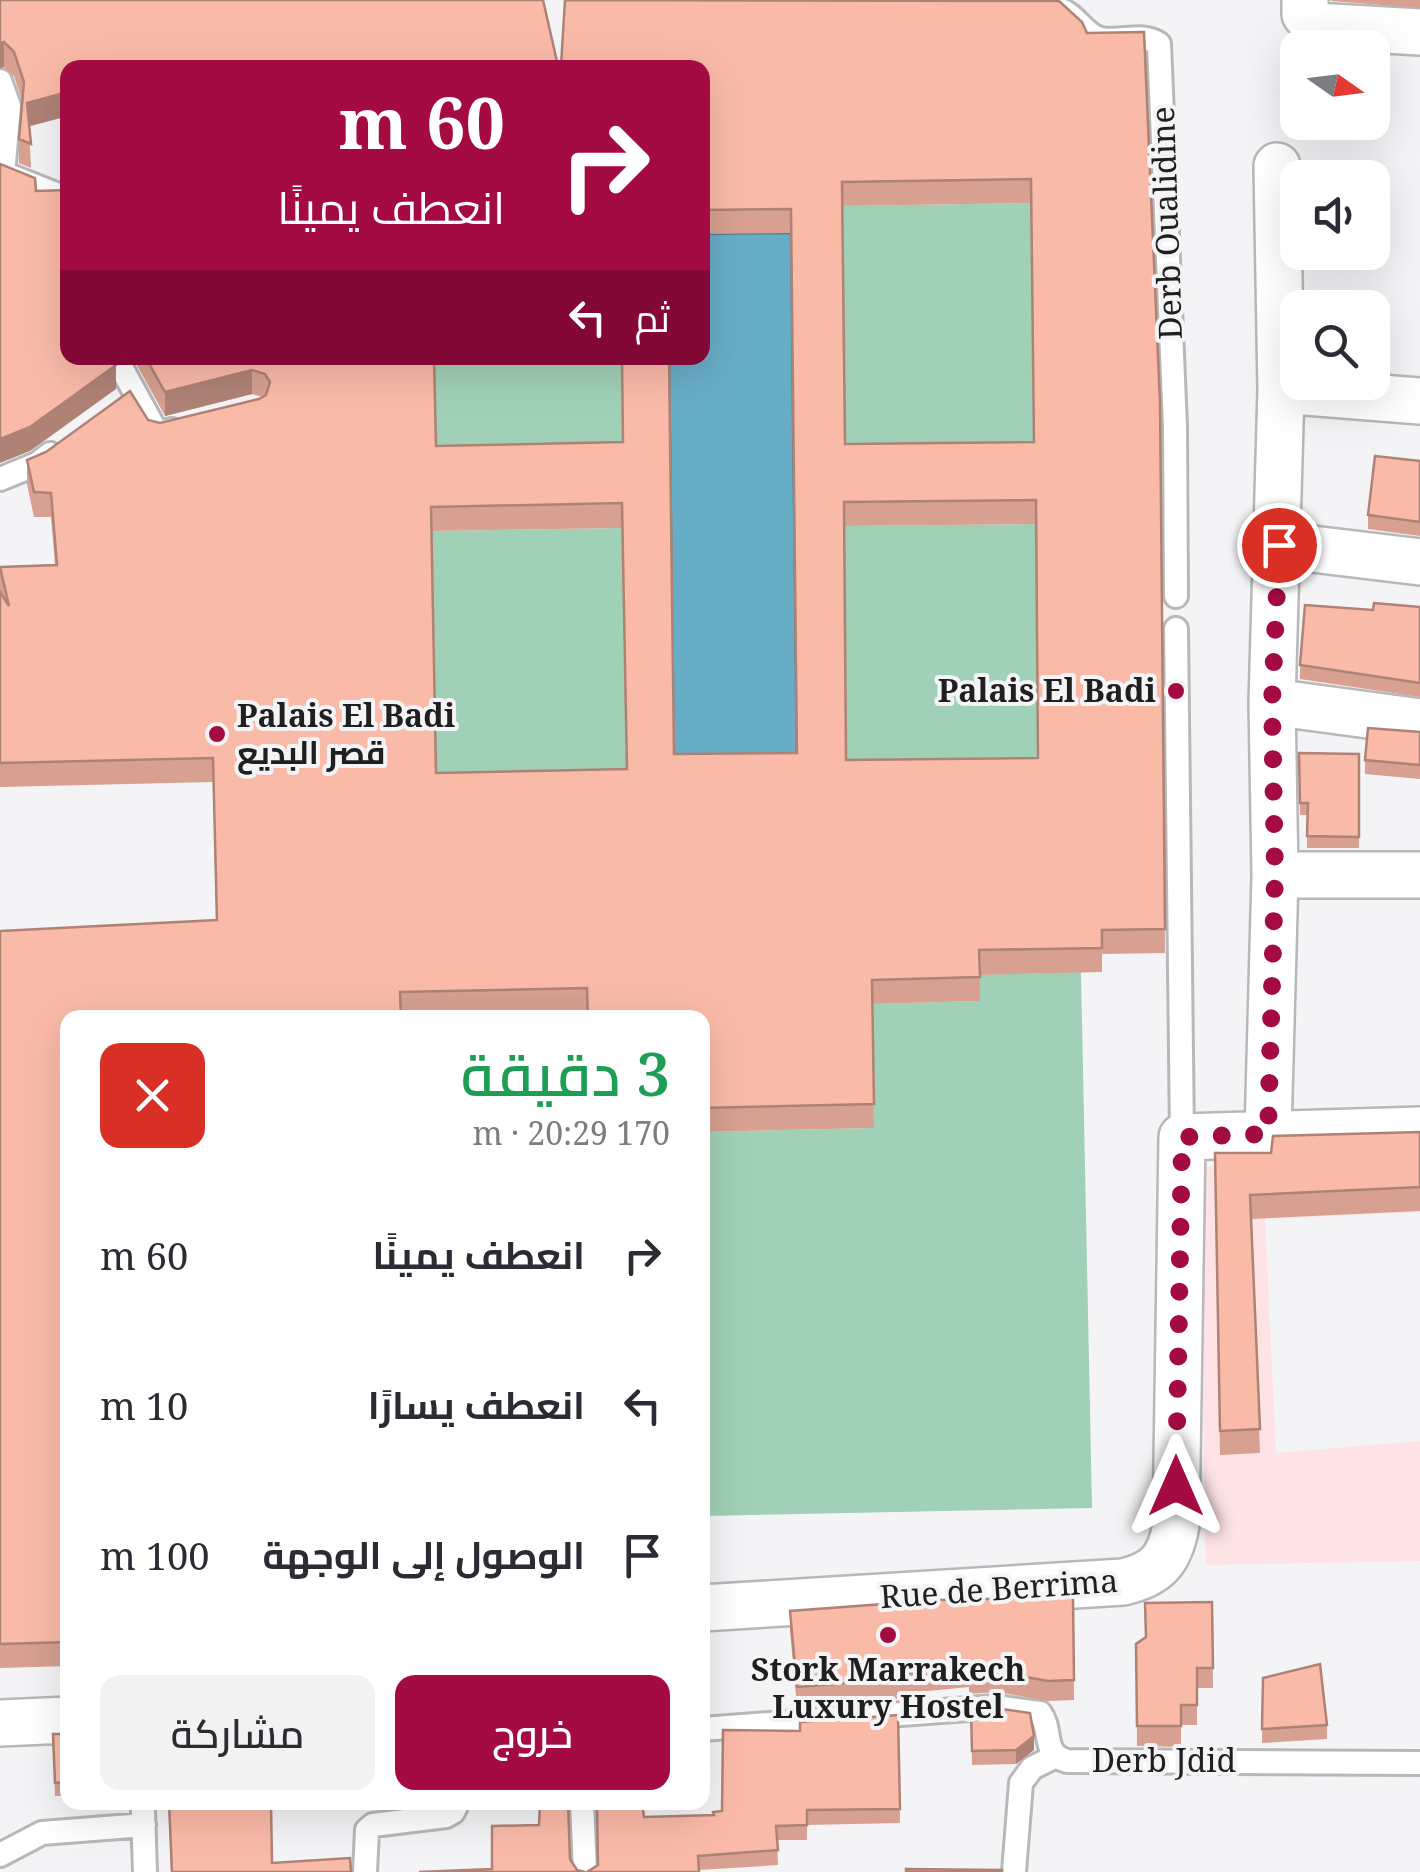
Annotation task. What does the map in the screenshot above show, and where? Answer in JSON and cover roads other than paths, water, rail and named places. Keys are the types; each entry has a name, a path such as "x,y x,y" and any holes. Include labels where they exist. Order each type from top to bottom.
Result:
{"street":[{"path":"1305,0 1304,14 1316,26 1420,32"},
{"path":"1276,166 1280,345"},
{"path":"1390,399 1420,402"},
{"path":"1268,1134 1275,875 1272,702 1281,400"},
{"path":"1279,545 1420,562"},
{"path":"1272,702 1420,722"},
{"path":"1275,875 1420,875"},
{"path":"1182,1137 1420,1130"},
{"name":"Rue de Berrima","path":"710,1608 1123,1582 1155,1571 1167,1558 1176,1524 1182,1137"},
{"path":"0,1723 60,1720"}],"lane":[{"name":"Derb Oualidine","path":"1046,9 1063,10 1075,16 1093,36 1103,40 1148,38 1159,44 1175,426 1176,596"},
{"path":"0,81 9,106 2,173 60,196"},
{"path":"120,365 158,433 190,425"},
{"path":"111,410 137,392"},
{"path":"0,479 37,464 69,440"},
{"path":"1176,629 1182,1137"},
{"name":"Derb Jdid","path":"710,1727 996,1707 1040,1713 1045,1717 1048,1744 1056,1756 1067,1761 1420,1763"},
{"path":"1014,1872 1021,1783 1032,1768 1056,1756"},
{"path":"365,1872 368,1830 373,1824 446,1816 455,1810"},
{"path":"582,1810 585,1872"},
{"path":"0,1855 42,1833 143,1818 145,1872"}],"water":[{"path":"791,233 797,777 674,778 669,365 710,365 710,234"}],"place":[{"name":"Palais El Badi","path":"1176,691"},
{"name":"Palais El Badi قصر البديع","path":"217,734"},
{"name":"Stork Marrakech Luxury Hostel","path":"888,1635"}]}
